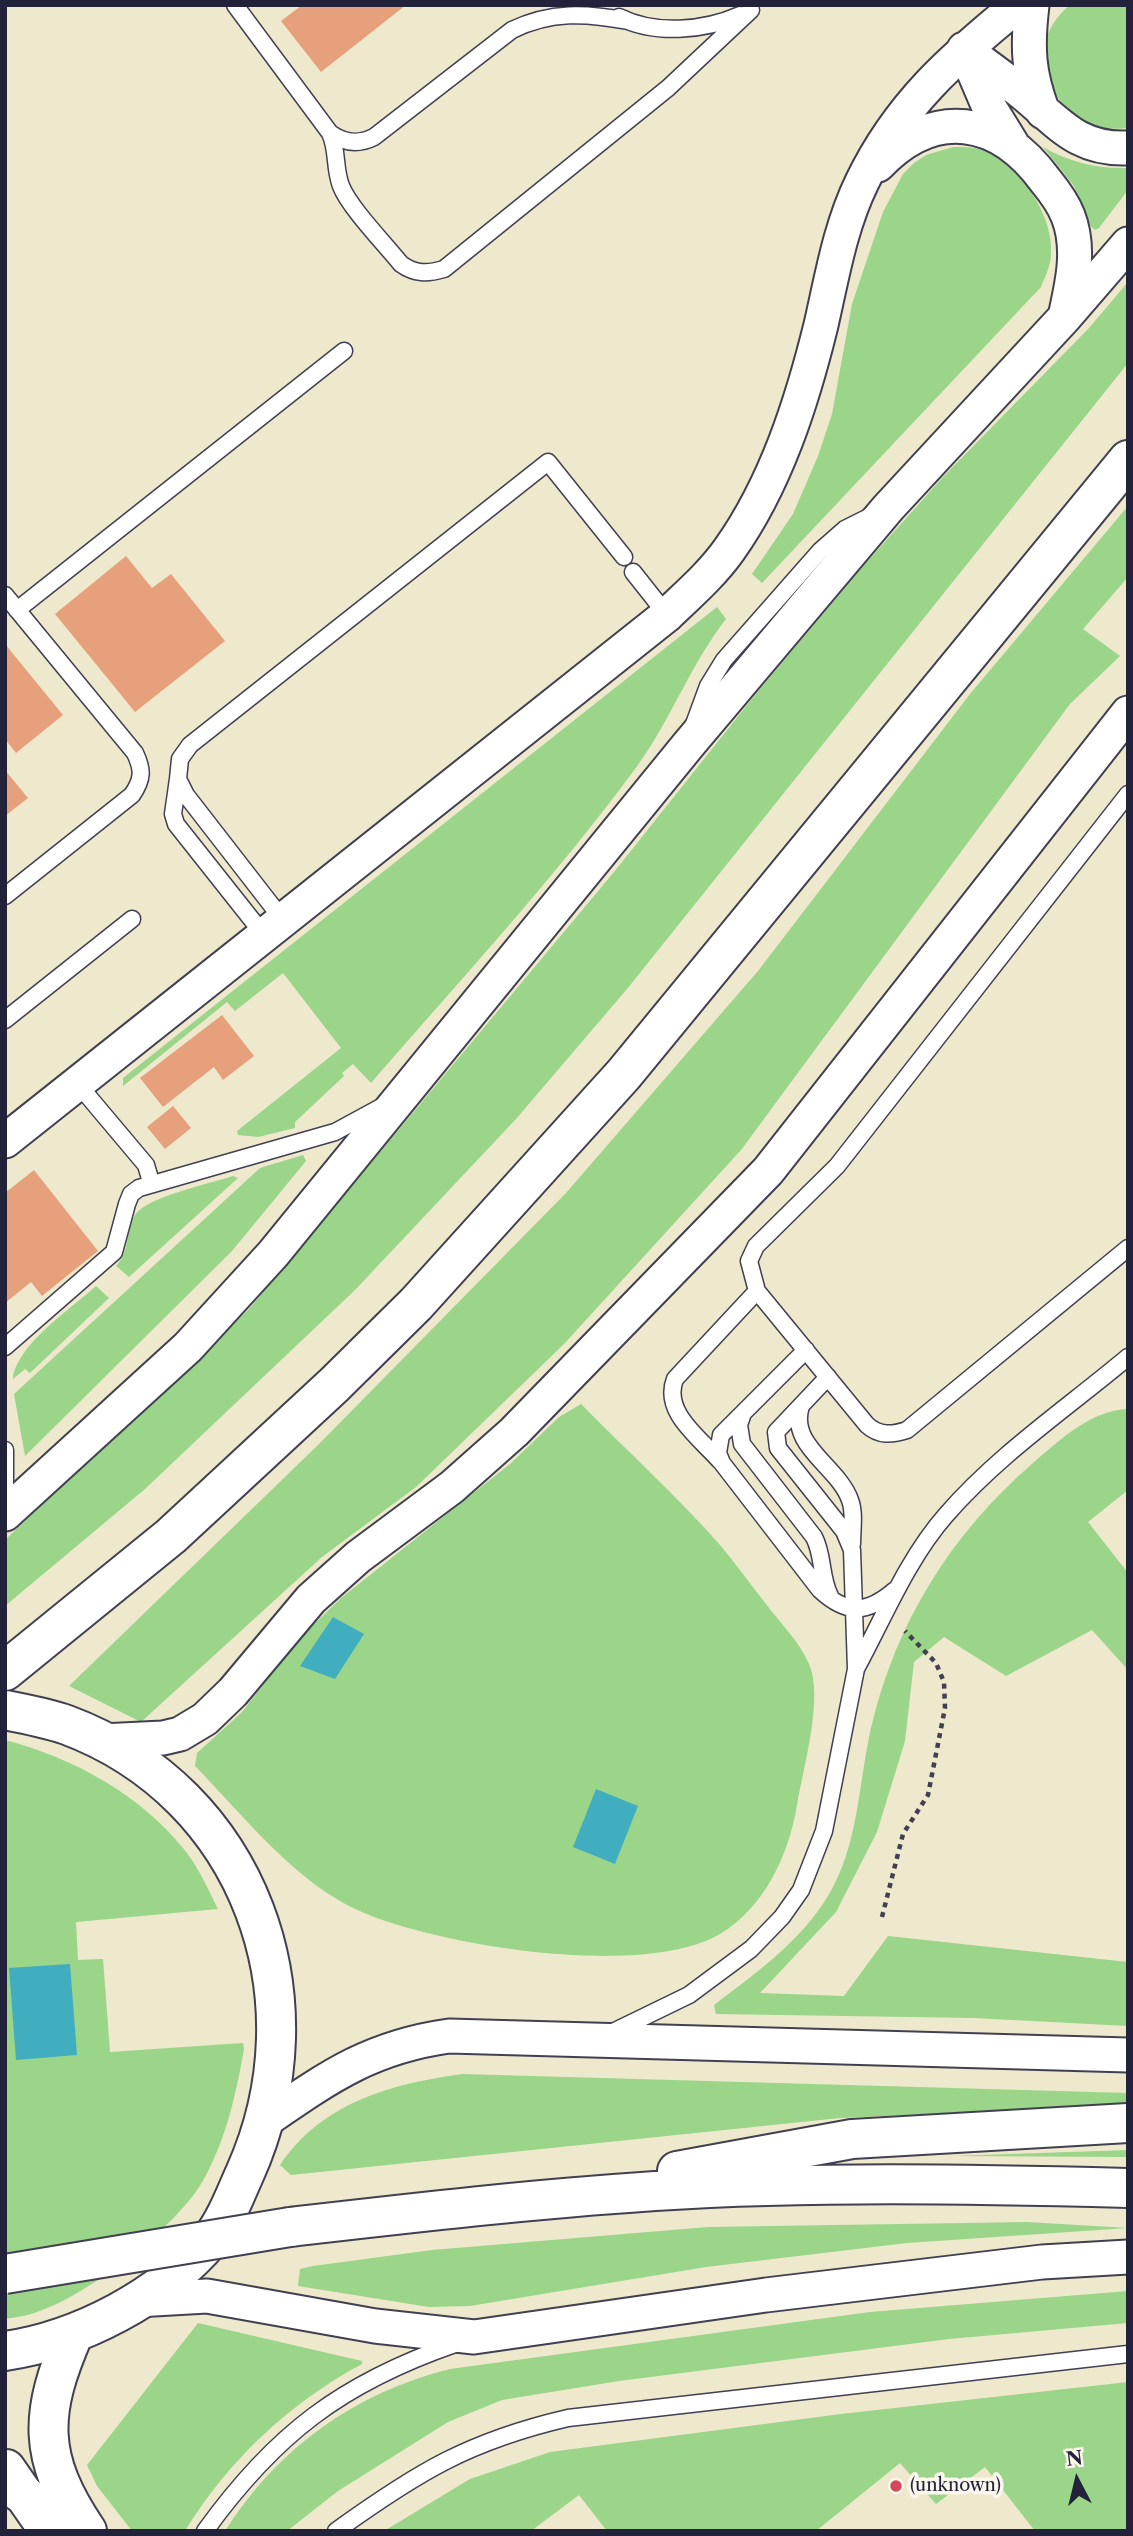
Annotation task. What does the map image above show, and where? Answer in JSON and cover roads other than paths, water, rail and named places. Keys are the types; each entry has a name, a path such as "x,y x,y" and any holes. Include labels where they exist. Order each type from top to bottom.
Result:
{"main road":[{"path":"16,1661 171,1536 334,1385 425,1294 624,1074 1128,460"},
{"path":"5,1710 67,1725 101,1741 137,1762 193,1812 230,1860 249,1895 264,1934 276,1993 277,2042 266,2120 225,2218 212,2237 164,2283 136,2300 74,2333 5,2351"},
{"path":"496,2204 852,2139 1128,2123"},
{"path":"5,2274 290,2227 496,2204 656,2191 796,2185 1128,2188"},
{"path":"74,2333 51,2391 47,2421 49,2451 57,2475 69,2504 87,2531"},
{"path":"12,2483 49,2531"}],"street":[{"path":"5,1141 667,615 699,585 728,552 771,477 793,419 849,212 862,182 896,122 925,86 964,49 1018,5"},
{"path":"1031,5 1031,82 1043,112"},
{"path":"964,49 1060,128 1085,142 1128,148"},
{"path":"964,49 988,104 1012,144 1037,169 1069,217 1074,260 1065,317"},
{"path":"862,182 883,159 925,133 956,127 978,128 1012,144"},
{"path":"5,1514 188,1347 273,1254 689,744 888,508 1065,317 1128,244"},
{"path":"101,1741 163,1738 180,1734 205,1719 233,1692 310,1599 358,1557 452,1487 514,1432 768,1171 1128,713"},
{"path":"266,2120 349,2065 410,2042 449,2036 1128,2055"},
{"path":"136,2300 207,2296 375,2326 474,2337 807,2290 1042,2262 1128,2258"}],"lane":[{"path":"235,5 330,133 335,144 339,178 344,192 401,264 410,270 433,273 444,269 668,88 754,8"},
{"path":"599,5 628,21"},
{"path":"330,133 340,140 352,142 374,137 512,30 532,20 581,13 659,28 691,28 722,23 754,8"},
{"path":"17,610 344,351"},
{"path":"273,927 176,824 173,814 180,760 190,746 548,462 624,557"},
{"path":"633,572 667,615"},
{"path":"5,595 135,753 142,769 140,783 132,795 5,896"},
{"path":"178,779 273,927"},
{"path":"1128,794 836,1166 756,1247 749,1261 757,1291 828,1377 872,1429 894,1434 906,1430 1128,1248"},
{"path":"5,1020 132,919"},
{"path":"77,1083 146,1165 151,1182"},
{"path":"5,1347 114,1252 131,1194 151,1182 335,1132 404,1092"},
{"path":"757,1291 675,1379 671,1390 676,1412 723,1463 820,1590 836,1605 853,1609 881,1601 901,1586"},
{"path":"723,1463 718,1442 806,1350"},
{"path":"856,1669 901,1586 944,1516 989,1470 1125,1364"},
{"path":"828,1377 776,1432 778,1448 844,1531 852,1550"},
{"path":"589,2040 636,2024 689,1995 751,1949 782,1917 801,1890 816,1857 834,1784 856,1669 850,1500 803,1438 797,1418 801,1406"},
{"path":"743,1413 739,1425 742,1444 814,1537 820,1548 825,1584 836,1605"},
{"path":"5,1450 5,1484"},
{"path":"205,2531 267,2456 344,2392 380,2373 474,2337"},
{"path":"336,2531 392,2491 468,2448 513,2431 568,2418 1128,2354"}],"water":[{"path":"333,1617 364,1634 335,1679 300,1666"},
{"path":"596,1789 638,1806 615,1864 573,1847"},
{"path":"70,1964 77,2055 16,2060 9,1968"}],"place":[{"name":"(unknown)","path":"896,2486"}]}
